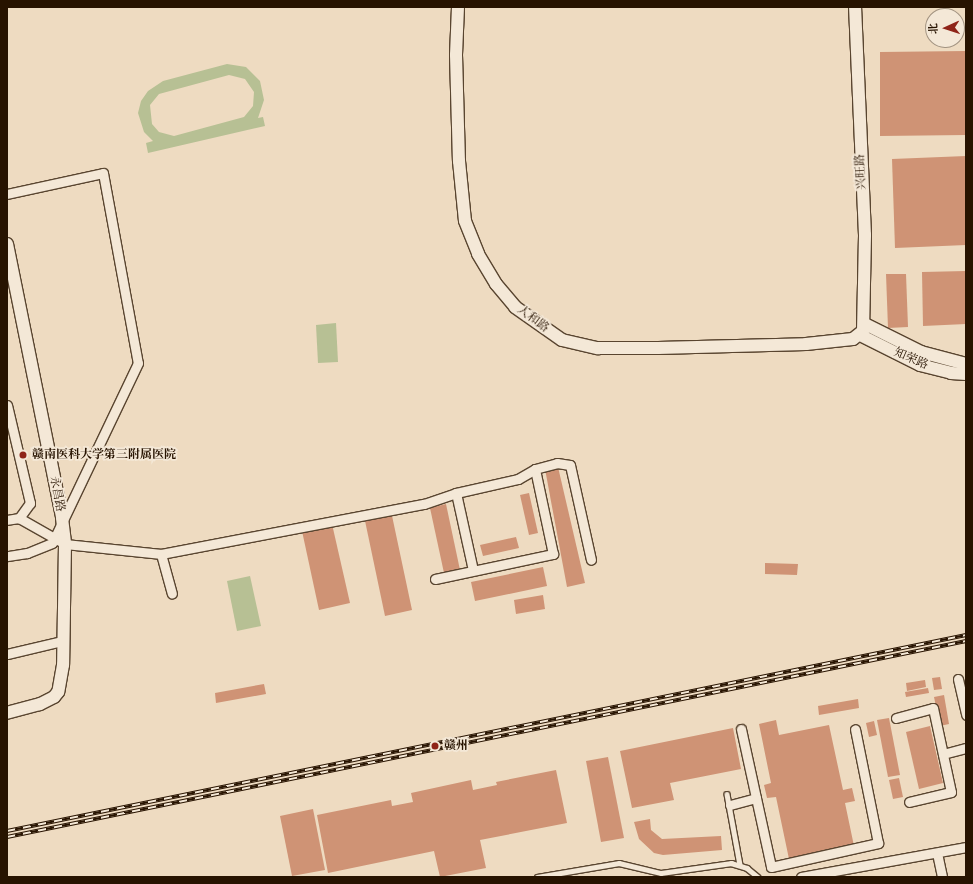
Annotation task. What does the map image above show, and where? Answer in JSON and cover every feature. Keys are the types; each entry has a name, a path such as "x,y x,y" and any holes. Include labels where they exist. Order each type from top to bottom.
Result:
{"street":[{"name":"人和路","path":"458,7 456,55 459,162 465,221 478,254 496,284 515,307 562,340 598,348 806,344 852,339 862,329"},
{"name":"兴旺路","path":"855,7 865,235 862,329"},
{"path":"7,194 103,173 138,363 62,518 54,539 45,548 7,556"},
{"name":"永昌路","path":"7,244 62,518 65,544 62,641 63,665 58,692 54,697 7,713"},
{"name":"知荣路","path":"862,329 921,352 966,364"},
{"name":"知荣路","path":"862,329 920,365 951,373 966,374"},
{"path":"7,405 29,492 30,503 26,511 18,518 7,520"},
{"path":"18,518 65,544 161,554 424,504 456,493 518,479 535,469 557,463 570,465 591,560"},
{"path":"435,579 553,554 535,469"},
{"path":"456,493 473,570"},
{"path":"161,554 172,594"},
{"path":"7,654 62,641"},
{"path":"958,679 966,715"},
{"path":"896,718 933,708 951,792 909,802"},
{"path":"741,729 771,867 878,843 854,729"},
{"path":"943,754 966,748"},
{"path":"730,804 756,798"},
{"path":"801,877 966,847"},
{"path":"937,853 942,877"}],"lane":[{"path":"727,794 740,865"},
{"path":"537,877 610,863 620,863 661,873 723,864 740,865 758,877"}],"green space":[{"path":"227,64 246,67 260,81 264,100 258,118 263,117 265,126 148,153 146,143 153,141 144,132 138,113 141,101 148,91 163,81","holes":["229,75 245,79 254,92 253,106 244,117 174,136 159,132 152,124 150,105 159,94"]},
{"path":"336,323 338,362 318,363 316,325"},
{"path":"250,576 261,626 237,631 227,581"}],"building":[{"path":"966,51 966,135 880,136 880,52"},
{"path":"966,156 966,245 895,248 892,159"},
{"path":"966,271 966,324 923,326 922,272"},
{"path":"886,274 906,274 908,327 888,328"},
{"path":"558,467 585,583 567,587 545,469"},
{"path":"529,493 538,533 529,535 520,495"},
{"path":"446,504 460,570 444,573 430,508"},
{"path":"391,511 412,610 385,616 364,516"},
{"path":"332,524 350,603 319,610 302,531"},
{"path":"516,537 519,548 483,556 480,545"},
{"path":"765,563 798,564 797,575 765,574"},
{"path":"543,567 547,586 475,601 471,582"},
{"path":"543,595 545,609 516,614 514,600"},
{"path":"940,677 942,689 934,690 932,678"},
{"path":"925,680 926,687 907,691 906,683"},
{"path":"264,684 266,694 216,703 215,693"},
{"path":"928,688 929,693 906,697 905,692"},
{"path":"944,695 949,724 940,726 934,697"},
{"path":"858,699 859,708 819,715 818,706"},
{"path":"889,718 900,775 888,777 877,720"},
{"path":"776,720 779,735 829,725 843,790 852,788 855,801 845,803 854,846 789,859 776,797 767,798 764,785 771,783 759,724"},
{"path":"874,721 877,735 869,737 866,723"},
{"path":"930,726 943,783 919,789 906,732"},
{"path":"733,728 741,769 670,783 674,800 632,808 620,751"},
{"path":"608,757 624,838 601,842 586,761"},
{"path":"556,770 567,823 480,840 486,868 440,877 434,851 328,873 317,815 391,800 392,806 413,802 411,793 471,780 473,790 497,785 496,782"},
{"path":"899,778 903,797 893,799 889,780"},
{"path":"313,809 325,870 292,876 280,816"},
{"path":"650,819 651,830 662,839 721,836 722,850 663,855 654,853 639,839 634,822"}],"railway":[{"path":"7,831 966,635"},
{"path":"7,837 966,641"}],"place":[{"name":"赣南医科大学第三附属医院","path":"23,455"},
{"name":"赣州","path":"435,746"}]}
